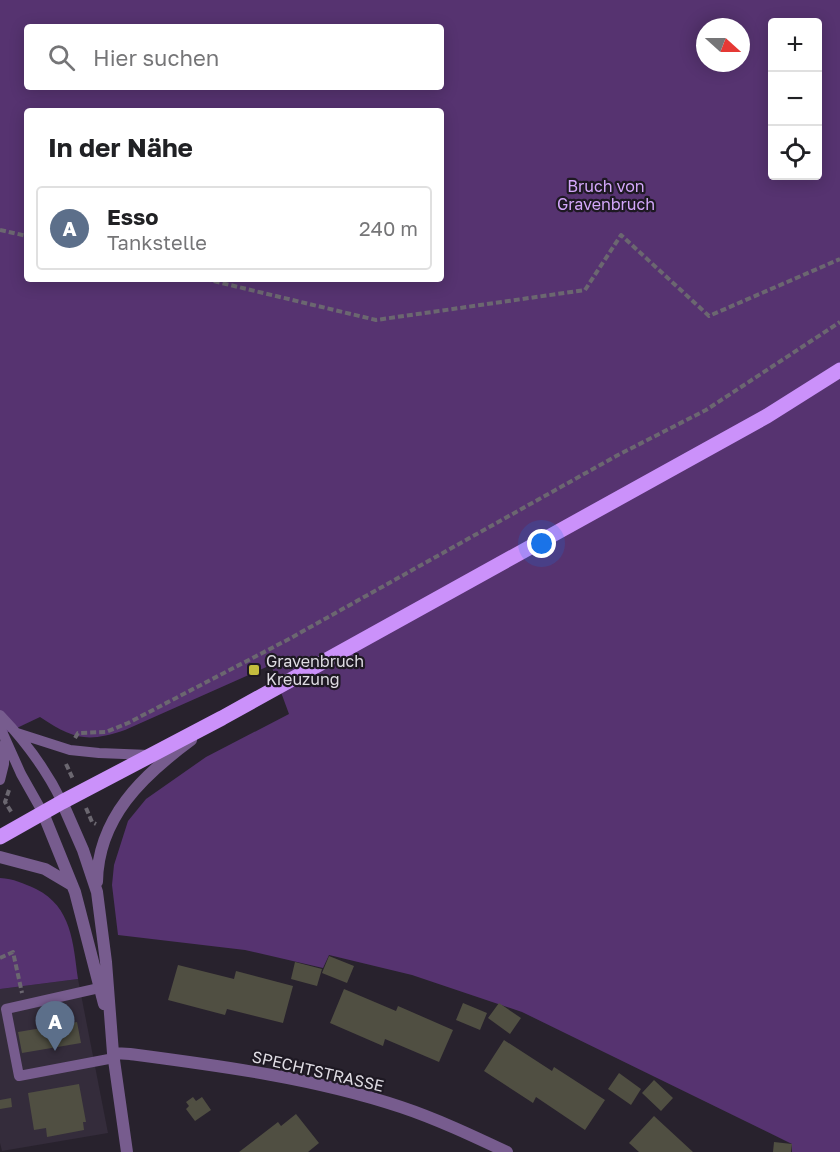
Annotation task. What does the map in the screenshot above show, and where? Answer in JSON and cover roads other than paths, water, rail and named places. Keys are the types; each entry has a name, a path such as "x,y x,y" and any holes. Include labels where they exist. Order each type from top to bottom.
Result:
{"main road":[{"path":"0,837 222,718 767,417 840,370"}],"street":[{"path":"123,1150 114,1056 104,987 97,892 97,873 102,847 113,818 122,804 169,756 222,718"},
{"path":"62,802 83,850 97,892"},
{"path":"43,813 72,885 104,987"},
{"path":"0,858 45,869 72,885"},
{"name":"SPECHTSTRASSE","path":"114,1056 130,1054 261,1072 321,1085 401,1107 507,1152"}],"lane":[{"path":"0,715 46,771 62,802"},
{"path":"0,728 21,774 43,813"},
{"path":"17,733 70,750 109,754 153,754"},
{"path":"0,780 4,764 5,739"},
{"path":"104,987 6,1009 19,1076 114,1056"}],"place":[{"name":"Gravenbruch Kreuzung","path":"254,670"},
{"name":"Esso","path":"55,1051"}],"park label":[{"name":"Bruch von Gravenbruch","path":"606,195"}]}
